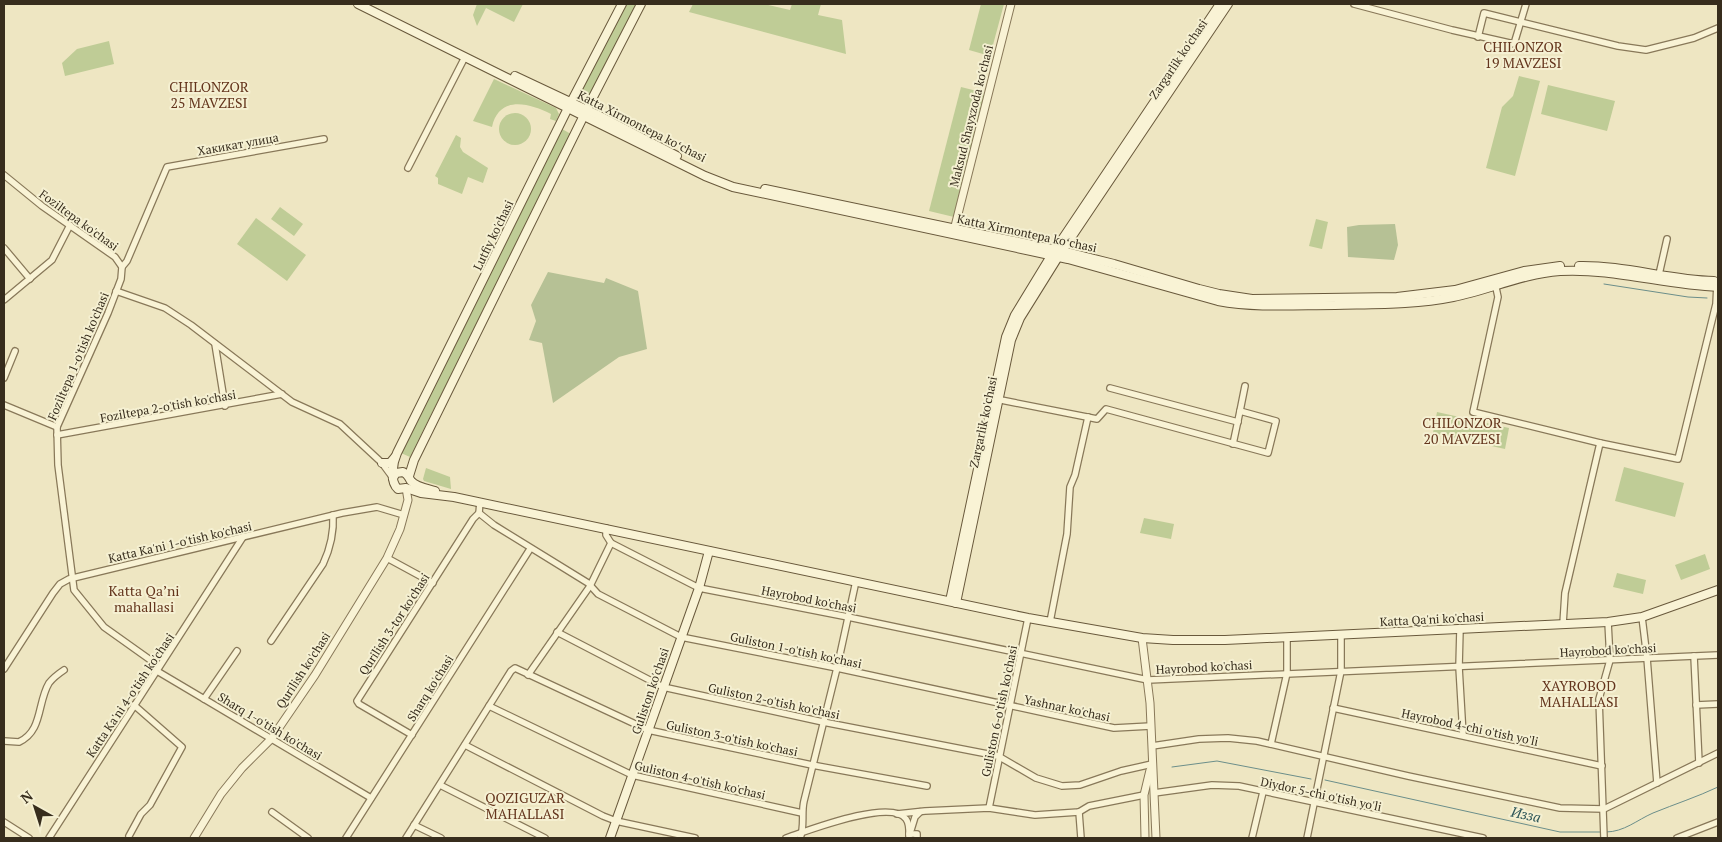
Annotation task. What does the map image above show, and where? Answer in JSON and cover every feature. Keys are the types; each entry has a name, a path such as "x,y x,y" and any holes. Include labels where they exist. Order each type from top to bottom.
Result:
{"main road":[{"name":"Katta Xirmontepa koʻchasi","path":"358,4 465,57 570,105"},
{"name":"Katta Xirmontepa koʻchasi","path":"368,4 570,105 705,176 733,187 1114,264 1219,294 1252,299 1397,298 1455,290 1531,275 1571,271 1608,272 1659,278 1688,285 1718,284"},
{"name":"Lutfiy ko'chasi","path":"393,478 395,457 622,4"},
{"path":"406,488 414,460 585,113 641,4"},
{"name":"Zargarlik ko'chasi","path":"953,602 996,399 1011,340 1016,328 1056,253 1220,4"},
{"name":"Zargarlik ko'chasi","path":"1056,253 1228,4"},
{"name":"Katta Xirmontepa koʻchasi","path":"1056,253 1218,300 1252,305 1397,304 1443,299 1495,282"},
{"path":"382,463 390,463 395,457"},
{"path":"402,472 419,485 454,497 406,488 402,490 396,488 393,478 396,473 402,472"},
{"name":"Katta Qa'ni ko'chasi","path":"454,497 1028,618 1142,638 1183,640 1287,637 1608,622 1642,617 1718,590"},
{"name":"Guliston ko'chasi","path":"610,838 699,588 709,551"}],"street":[{"name":"Maksud Shayxzoda ko'chasi","path":"953,232 1011,4"},
{"path":"1354,4 1478,37 1514,44 1526,4"},
{"path":"1478,37 1484,13 1618,46 1646,50 1694,38 1718,28"},
{"path":"408,168 465,57"},
{"name":"Хакикат улица","path":"122,267 127,261 166,168 324,139"},
{"name":"Foziltepa ko'chasi","path":"4,175 28,195 115,257 122,267 121,279 116,291"},
{"path":"4,300 54,257 70,225"},
{"path":"1659,278 1667,240"},
{"path":"4,248 30,279"},
{"path":"1495,282 1498,297 1473,412 1600,443 1678,459 1716,304 1718,284"},
{"path":"116,291 165,308 300,406 340,424 382,463 393,478"},
{"name":"Foziltepa 1-o'tish ko'chasi","path":"116,291 58,427 63,517 74,590 104,627 156,664 158,670"},
{"path":"215,344 224,406"},
{"path":"4,378 16,351"},
{"path":"1233,444 1245,386"},
{"path":"1110,388 1238,422"},
{"name":"Foziltepa 2-o'tish ko'chasi","path":"57,435 282,394"},
{"path":"996,399 1097,418 1106,409 1268,453 1276,421 1240,411"},
{"path":"4,405 58,427"},
{"path":"1050,622 1067,534 1070,487 1075,475 1088,417"},
{"path":"1563,624 1565,593 1600,443"},
{"path":"382,463 402,472"},
{"name":"Qurilish ko'chasi","path":"194,838 221,794 242,768 272,738 315,675 386,558 397,537 408,500 406,488"},
{"name":"Qurilish ko'chasi","path":"408,500 416,491"},
{"path":"479,513 480,502"},
{"name":"Katta Ka'ni 1-o'tish ko'chasi","path":"4,667 53,593 63,582 71,578 333,515 377,507 404,514"},
{"name":"Guliston 1-o'tish ko'chasi","path":"479,513 494,525 590,586 598,594 681,637 837,668 1009,706"},
{"name":"Qurilish 3-tor ko'chasi","path":"412,735 356,702 473,519 479,513"},
{"path":"271,641 323,564 330,550 333,537 333,515"},
{"path":"528,675 590,586 611,543 606,535 606,528"},
{"name":"Katta Ka'ni 4-o'tish ko'chasi","path":"49,838 243,537"},
{"name":"Hayrobod ko'chasi","path":"611,543 699,588 1148,680 1287,673 1459,668 1718,655"},
{"name":"Sharq ko'chasi","path":"346,838 530,548"},
{"path":"386,558 433,583"},
{"name":"Guliston 3-o'tish ko'chasi","path":"801,835 802,813 812,765 837,668 856,581"},
{"path":"1642,617 1657,783"},
{"name":"Guliston 6-o'tish ko'chasi","path":"989,808 998,756 1028,618"},
{"path":"1604,838 1600,699 1610,660 1608,622"},
{"path":"1460,629 1459,668 1463,736"},
{"name":"Guliston 2-o'tish ko'chasi","path":"557,632 663,687 824,722 998,756 1036,778 1062,786 1080,785 1121,771 1152,764"},
{"path":"1307,838 1341,671 1341,635"},
{"path":"1271,744 1287,673 1287,637"},
{"path":"1142,638 1148,680 1156,838"},
{"path":"204,699 237,651"},
{"path":"1694,656 1699,763"},
{"name":"Guliston 3-o'tish ko'chasi","path":"489,706 513,668 648,730 812,765 928,786"},
{"path":"4,741 19,742 30,735 35,726 48,685 64,670"},
{"name":"Sharq 1-o'tish ko'chasi","path":"158,670 371,798"},
{"path":"1696,705 1718,704"},
{"path":"129,836 141,814 150,805 182,747 134,705"},
{"path":"406,838 489,706"},
{"name":"Guliston 4-o'tish ko'chasi","path":"489,706 632,775 802,813"},
{"name":"Yashnar ko'chasi","path":"1009,706 1114,728 1151,726"},
{"name":"Hayrobod 4-chi o'tish yo'li","path":"1332,708 1602,766"},
{"path":"1152,746 1199,739 1243,739 1560,808 1604,809 1718,754"},
{"path":"465,744 603,816 695,838"},
{"path":"1145,838 1144,795 1152,764"},
{"path":"440,785 545,838"},
{"name":"Diydor 5-chi o'tish yo'li","path":"1154,793 1212,785 1239,786 1483,838"},
{"path":"1252,838 1263,792"},
{"path":"786,838 801,835 842,819 865,814 897,814 989,808 1035,815 1079,812 1089,806 1144,795"},
{"path":"910,836 916,815 925,811"},
{"path":"272,812 305,837"},
{"path":"1079,812 1081,838"},
{"path":"897,814 906,819 910,836"},
{"path":"4,822 29,838"},
{"path":"1677,838 1718,822"},
{"path":"1144,826 1150,824 1156,826"},
{"path":"414,825 440,838"},
{"path":"910,836 917,834 917,838"}],"green space":[{"path":"477,4 523,4 514,22 486,8 477,26 473,15"},
{"path":"627,4 636,4 590,96 581,92"},
{"path":"693,4 764,4 790,10 792,4 821,4 818,15 842,20 846,54 689,12"},
{"path":"981,4 1004,4 990,56 969,50"},
{"path":"109,41 114,64 65,76 62,63 77,49"},
{"path":"1519,76 1540,81 1515,176 1486,168 1502,107 1513,96"},
{"path":"494,79 556,108 559,114 556,121 550,119 551,114 542,110 516,104 501,110 492,127 473,121"},
{"path":"1548,85 1615,101 1607,131 1541,114"},
{"path":"961,87 985,93 954,217 929,211"},
{"path":"515,113 521,114 526,118 530,123 530,135 526,140 521,144 515,145 509,144 504,140 500,135 499,129 500,123 504,118 509,114"},
{"path":"562,129 571,134 410,457 401,453"},
{"path":"456,135 461,138 460,147 463,152 488,168 483,183 468,177 462,194 438,184 438,178 435,176"},
{"path":"280,207 303,224 294,236 271,219"},
{"path":"256,218 306,255 287,281 237,244"},
{"path":"1316,219 1328,222 1322,249 1309,246"},
{"path":"1395,224 1398,245 1394,260 1348,257 1347,227"},
{"path":"548,272 604,283 606,278 638,291 647,349 619,357 553,403 542,343 529,340 536,321 531,305"},
{"path":"1437,412 1509,428 1505,449 1433,433"},
{"path":"1624,467 1684,483 1675,517 1615,501"},
{"path":"426,468 450,477 451,489 424,481"},
{"path":"1144,518 1174,524 1171,539 1140,533"},
{"path":"1705,554 1710,569 1681,580 1675,565"},
{"path":"1617,573 1646,580 1643,594 1613,587"}],"waterway":[{"path":"1604,284 1688,297 1707,298"},
{"name":"Изза","path":"1172,767 1217,761 1311,779"},
{"name":"Изза","path":"1325,780 1560,832 1602,832"},
{"name":"Изза","path":"1606,832 1625,828 1653,813 1718,787"}],"district":[{"name":"CHILONZOR 19 MAVZESI","path":"1523,54"},
{"name":"CHILONZOR 25 MAVZESI","path":"209,94"},
{"name":"CHILONZOR 20 MAVZESI","path":"1462,430"},
{"name":"Katta Qaʼni mahallasi","path":"144,598"},
{"name":"XAYROBOD MAHALLASI","path":"1579,694"},
{"name":"QOZIGUZAR MAHALLASI","path":"525,806"}]}
